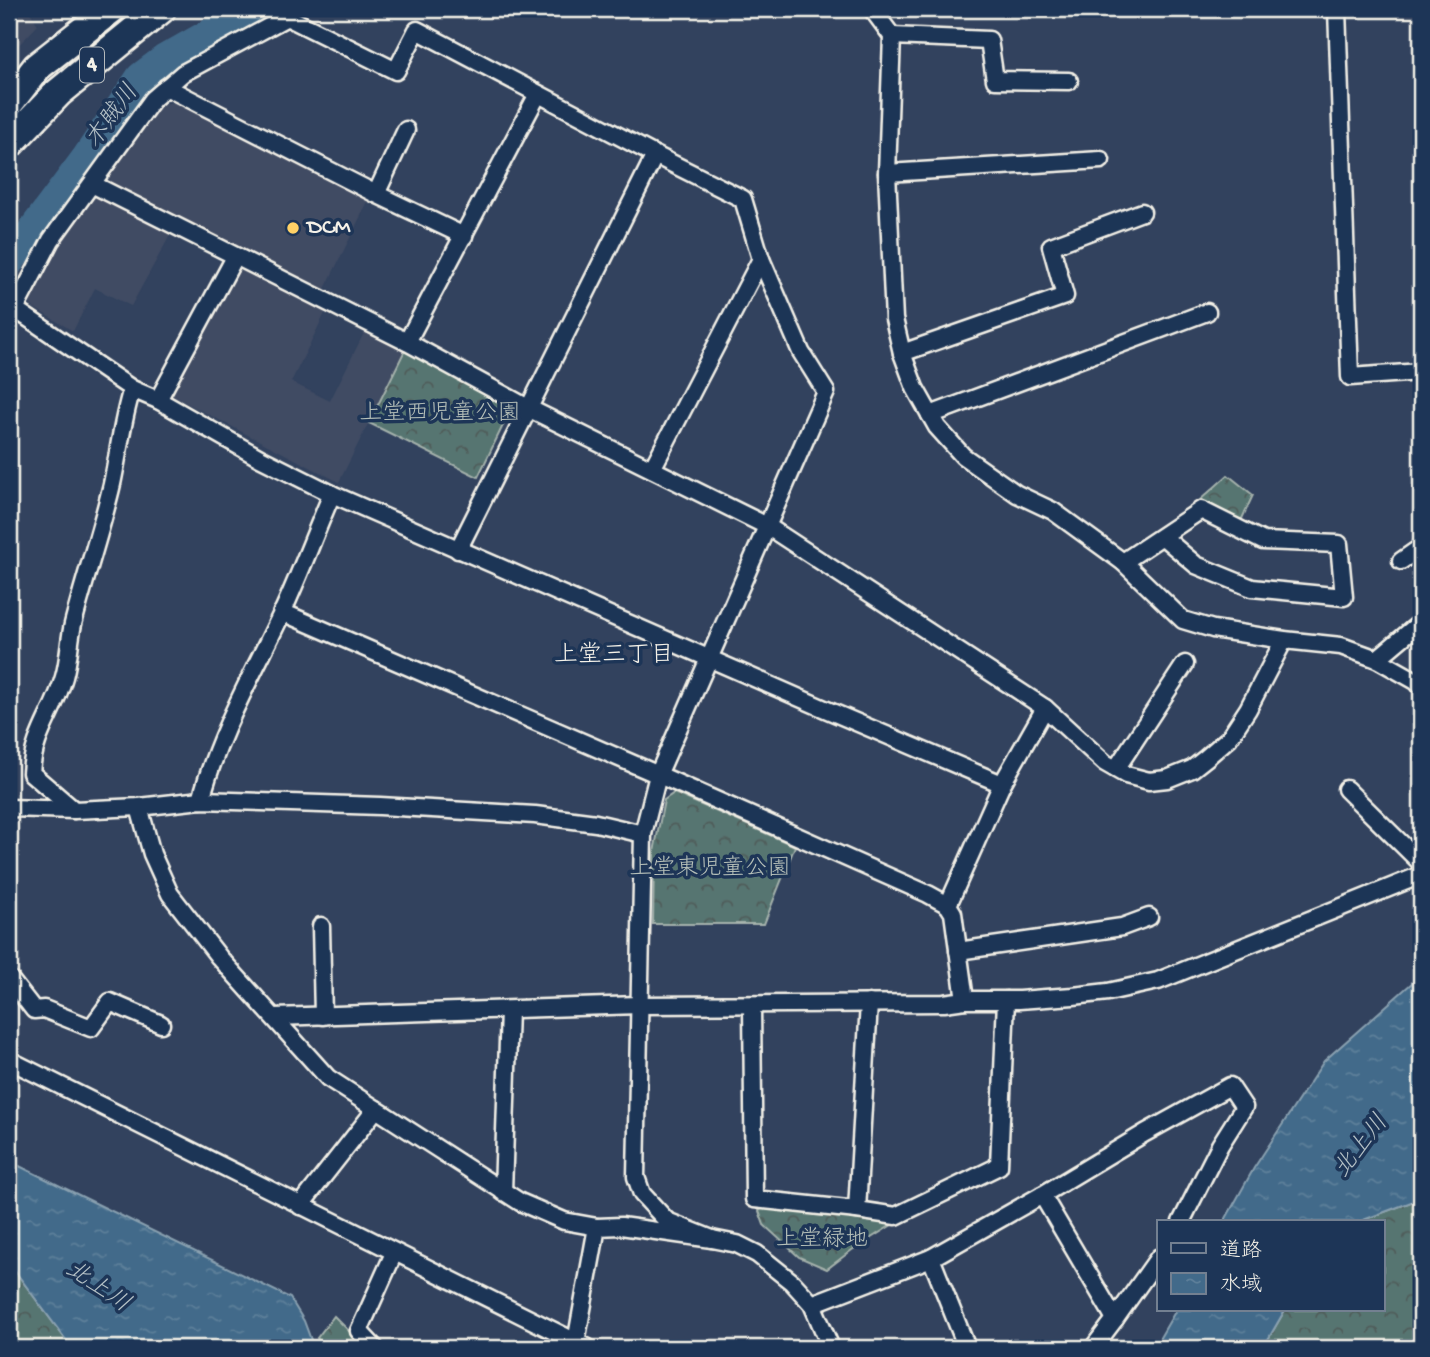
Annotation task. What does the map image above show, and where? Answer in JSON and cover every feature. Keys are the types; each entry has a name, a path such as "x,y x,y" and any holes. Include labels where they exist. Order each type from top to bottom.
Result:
{"highway":[{"path":"9,103 37,67 111,9"},
{"name":"4","path":"9,117 56,69 134,9"},
{"name":"4","path":"9,144 58,93 161,9"}],"street":[{"path":"872,9 891,36 887,173 894,319 902,353 915,388 937,427 963,456 1017,494 1053,511 1124,562 1183,620 1213,629 1341,646 1377,659 1421,686"},
{"path":"1337,9 1350,377 1421,372"},
{"path":"712,1238 667,1221 642,1194 636,1177 643,834 659,775 709,658 826,392 801,352 761,259 743,199 417,30 396,71 287,17 183,73 153,99 51,240 12,307 132,389 158,400 260,458 332,494 458,550 709,658 825,709 1002,784"},
{"path":"891,36 989,40 995,80 1069,80"},
{"path":"166,87 464,236"},
{"path":"407,342 538,94"},
{"path":"376,194 406,130"},
{"path":"458,550 655,155"},
{"path":"887,173 1101,160"},
{"path":"92,184 407,342 528,408 767,526 1045,708 1105,763 1126,775 1149,781 1167,779 1192,769 1228,738 1248,709 1284,640"},
{"path":"902,353 1065,296 1051,246 1142,212"},
{"path":"158,400 235,257"},
{"path":"652,469 761,259"},
{"path":"930,415 1207,312"},
{"path":"74,810 31,773 32,756 64,678 72,628 104,516 125,410 132,389"},
{"path":"201,800 209,770 282,612 332,494"},
{"path":"1124,562 1162,536 1201,510 1263,541 1339,544 1344,597 1251,588 1196,565 1162,536"},
{"path":"1401,561 1421,547"},
{"path":"282,612 916,888 948,905 953,913 965,1000"},
{"path":"1377,659 1421,622"},
{"path":"1116,769 1185,664"},
{"path":"948,905 1002,784 1045,708"},
{"path":"1346,789 1421,863"},
{"path":"9,808 74,810 139,807 201,800 380,806 535,815 596,823 643,834"},
{"path":"139,807 152,853 170,894 219,957 328,1078 503,1192 564,1221 597,1227 621,1226 712,1238 737,1244 757,1254 792,1282 812,1304 831,1348"},
{"path":"275,1017 639,1005 944,1003 1108,992 1158,981 1421,874"},
{"path":"958,951 1122,927 1149,917"},
{"path":"321,926 323,1016"},
{"path":"9,978 34,1010 44,1009 91,1028 110,1002 160,1024"},
{"path":"752,1005 754,1199 896,1216 999,1166 1006,1000"},
{"path":"857,1210 869,1003"},
{"path":"503,1192 509,1010"},
{"path":"9,1060 580,1346 597,1227"},
{"path":"812,1304 931,1258 1144,1133 1230,1086 1244,1107 1220,1145 1182,1220"},
{"path":"300,1206 376,1109"},
{"path":"1042,1195 1115,1319"},
{"path":"375,1348 359,1331 394,1253"},
{"path":"931,1258 967,1348"},
{"path":"1093,1348 1157,1260"}],"shaded area":[{"path":"9,9 28,9 38,25 9,55"},
{"path":"175,102 369,199 317,305 326,311 291,382 330,401 365,331 405,350 339,482 173,396 172,393 245,253 179,219 131,306 95,288 73,331 31,306 30,300 58,246 92,197 99,196 110,181 109,174 162,104"}],"green space":[{"name":"上堂西児童公園","path":"405,350 510,405 510,411 478,477 369,423"},
{"path":"1228,475 1253,495 1241,521 1200,500"},
{"name":"上堂東児童公園","path":"674,793 795,846 764,924 653,924 654,852 664,800"},
{"path":"1421,1179 1421,1348 1263,1348 1284,1312 1384,1312 1384,1220 1363,1220 1414,1201"},
{"name":"上堂緑地","path":"762,1208 895,1223 827,1269 799,1257 764,1225 759,1211"},
{"path":"9,1263 72,1348 9,1348"},
{"path":"334,1316 366,1348 325,1348 317,1338"}],"water":[{"name":"北上川","path":"1421,975 1421,1179 1414,1201 1363,1220 1225,1220 1254,1168 1324,1061"},
{"name":"北上川","path":"9,1161 290,1298 304,1321 314,1348 72,1348 9,1263"},
{"path":"1175,1312 1284,1312 1263,1348 1154,1348"}],"waterway":[{"name":"木賊川","path":"9,262 87,157 141,77 165,59 253,9"}],"place":[{"name":"DCM","path":"293,228"}],"district":[{"name":"上堂三丁目","path":"614,656"}]}
